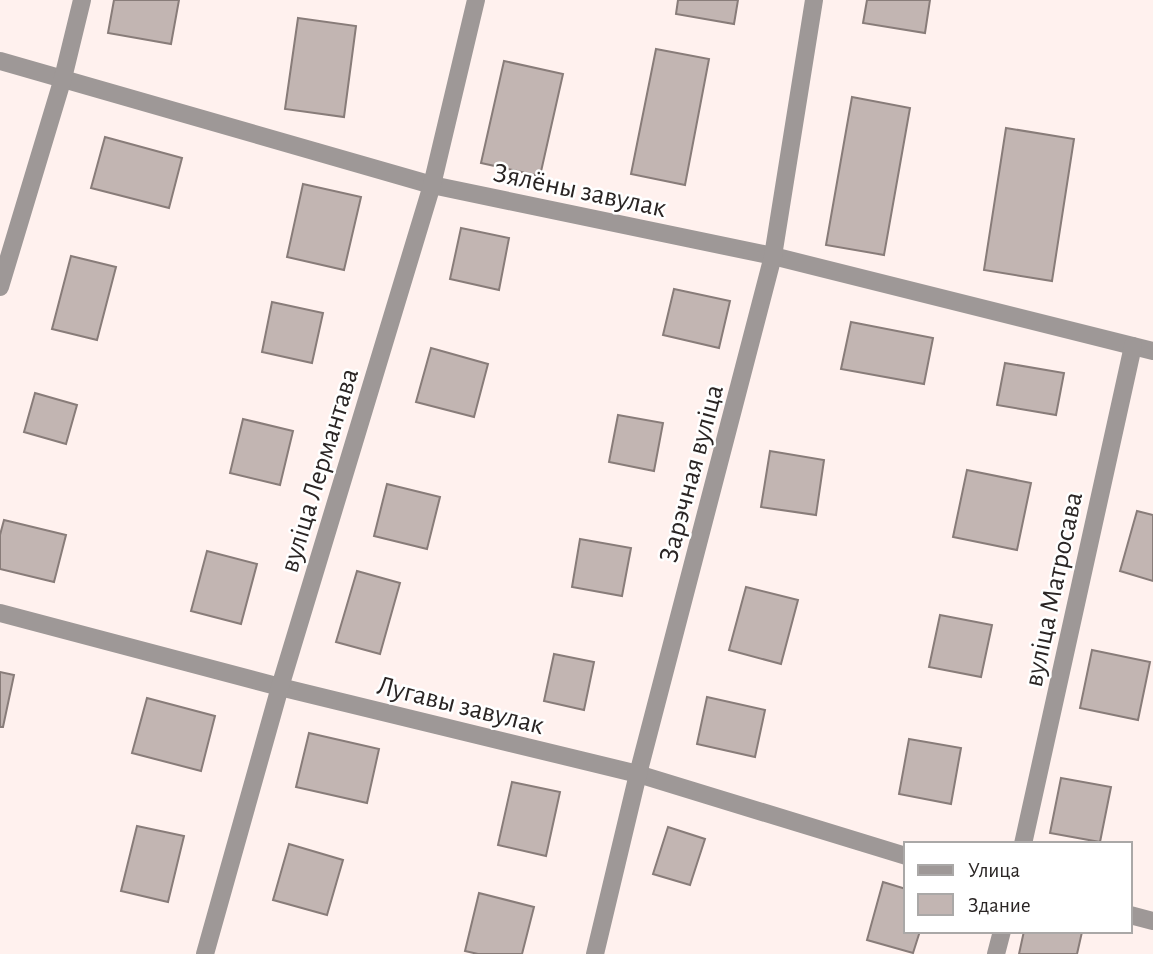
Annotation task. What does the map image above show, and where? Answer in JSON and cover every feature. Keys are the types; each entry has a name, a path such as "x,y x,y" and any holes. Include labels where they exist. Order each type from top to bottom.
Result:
{"street":[{"path":"0,287 63,78 82,0"},
{"name":"вуліца Лермантава","path":"205,954 280,687 432,185 476,0"},
{"name":"Зарэчная вуліца","path":"595,954 638,774 773,256 814,0"},
{"name":"Зялёны завулак","path":"0,61 432,185 773,256 1153,351"},
{"name":"вуліца Матросава","path":"1023,842 1133,345"},
{"name":"Лугавы завулак","path":"0,613 280,687 638,774 904,855"},
{"path":"1132,915 1153,920"},
{"path":"996,954 1001,933"}],"building":[{"path":"114,0 179,0 171,44 108,33"},
{"path":"678,0 738,0 734,24 676,14"},
{"path":"867,0 930,0 925,33 863,23"},
{"path":"298,18 356,26 344,117 285,109"},
{"path":"656,49 709,59 685,185 631,174"},
{"path":"504,61 563,74 540,176 481,163"},
{"path":"852,97 910,108 884,255 826,245"},
{"path":"1006,128 1074,139 1052,281 984,270"},
{"path":"105,137 182,158 169,208 91,188"},
{"path":"303,184 361,197 344,270 287,257"},
{"path":"461,228 509,238 499,290 450,279"},
{"path":"71,256 116,267 97,340 52,329"},
{"path":"674,289 730,301 719,348 663,335"},
{"path":"272,302 323,313 312,363 262,352"},
{"path":"851,322 933,338 924,384 841,369"},
{"path":"431,348 488,364 474,417 416,402"},
{"path":"1005,363 1064,373 1056,415 997,405"},
{"path":"35,393 77,405 66,444 24,432"},
{"path":"618,415 663,423 654,471 609,462"},
{"path":"243,419 293,431 280,485 230,473"},
{"path":"770,451 824,460 816,515 761,507"},
{"path":"967,470 1031,483 1017,550 953,537"},
{"path":"387,484 440,497 427,549 374,536"},
{"path":"1137,511 1153,515 1153,581 1120,571"},
{"path":"4,520 66,535 54,582 0,569 0,535"},
{"path":"580,539 631,548 622,596 572,587"},
{"path":"207,551 257,564 241,624 191,611"},
{"path":"357,571 400,583 380,654 336,642"},
{"path":"746,587 798,600 781,664 729,650"},
{"path":"940,615 992,625 981,677 929,667"},
{"path":"1092,650 1150,662 1138,720 1080,708"},
{"path":"554,654 594,662 584,710 544,701"},
{"path":"0,672 14,675 3,727 0,727"},
{"path":"707,697 765,710 755,757 697,744"},
{"path":"147,698 215,716 201,771 132,753"},
{"path":"309,733 379,749 367,803 296,787"},
{"path":"909,739 961,748 951,804 899,794"},
{"path":"1061,778 1111,787 1100,842 1050,833"},
{"path":"512,782 560,792 546,856 498,845"},
{"path":"137,826 184,836 168,902 121,891"},
{"path":"668,827 705,839 690,885 653,874"},
{"path":"289,844 343,860 327,915 273,900"},
{"path":"883,882 904,888 904,933 919,933 913,953 867,940"},
{"path":"479,893 534,907 522,954 478,954 465,951"},
{"path":"1024,933 1082,933 1077,954 1019,954"}]}
